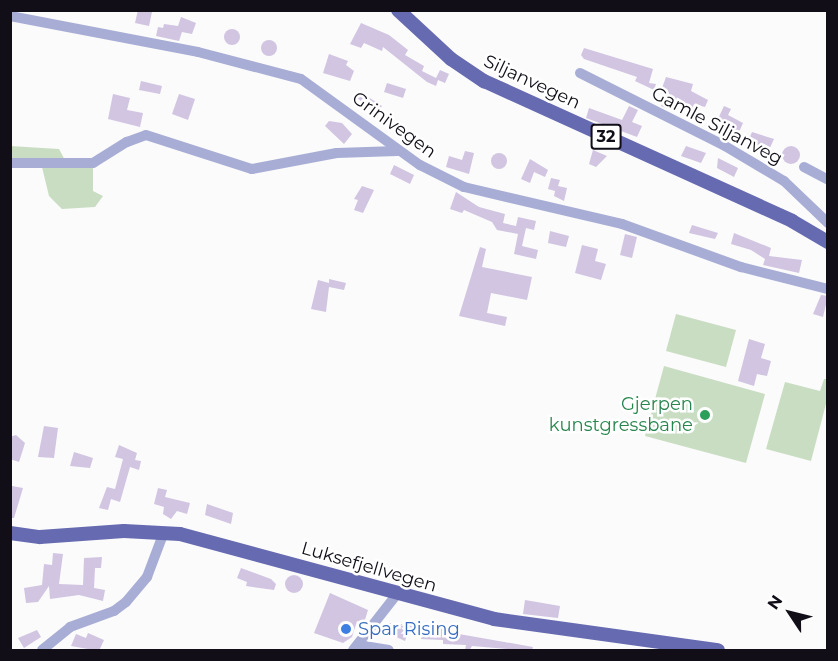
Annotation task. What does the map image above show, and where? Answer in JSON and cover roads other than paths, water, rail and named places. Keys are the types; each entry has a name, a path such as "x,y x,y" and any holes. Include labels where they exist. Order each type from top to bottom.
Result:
{"main road":[{"name":"Siljanvegen","path":"398,10 451,59 484,81 792,221 828,242"},
{"name":"Luksefjellvegen","path":"10,533 52,537 164,532 211,540 397,594 517,623 718,651"}],"street":[{"name":"Grinivegen","path":"10,16 198,52 301,79 397,151 437,175 480,193 622,224 741,267 828,289"},
{"name":"Gamle Siljanveg","path":"580,73 725,146 784,181 808,200 828,223"},
{"path":"10,163 93,163 127,142 146,135 252,169 337,153 397,151"},
{"path":"804,167 828,180"},
{"path":"42,651 70,627 114,611 126,602 147,577 164,532"},
{"path":"356,648 397,594"},
{"path":"356,648 389,651"}],"place":[{"name":"Gjerpen kunstgressbane","path":"705,415"},
{"name":"Spar Rising","path":"346,629"}]}
